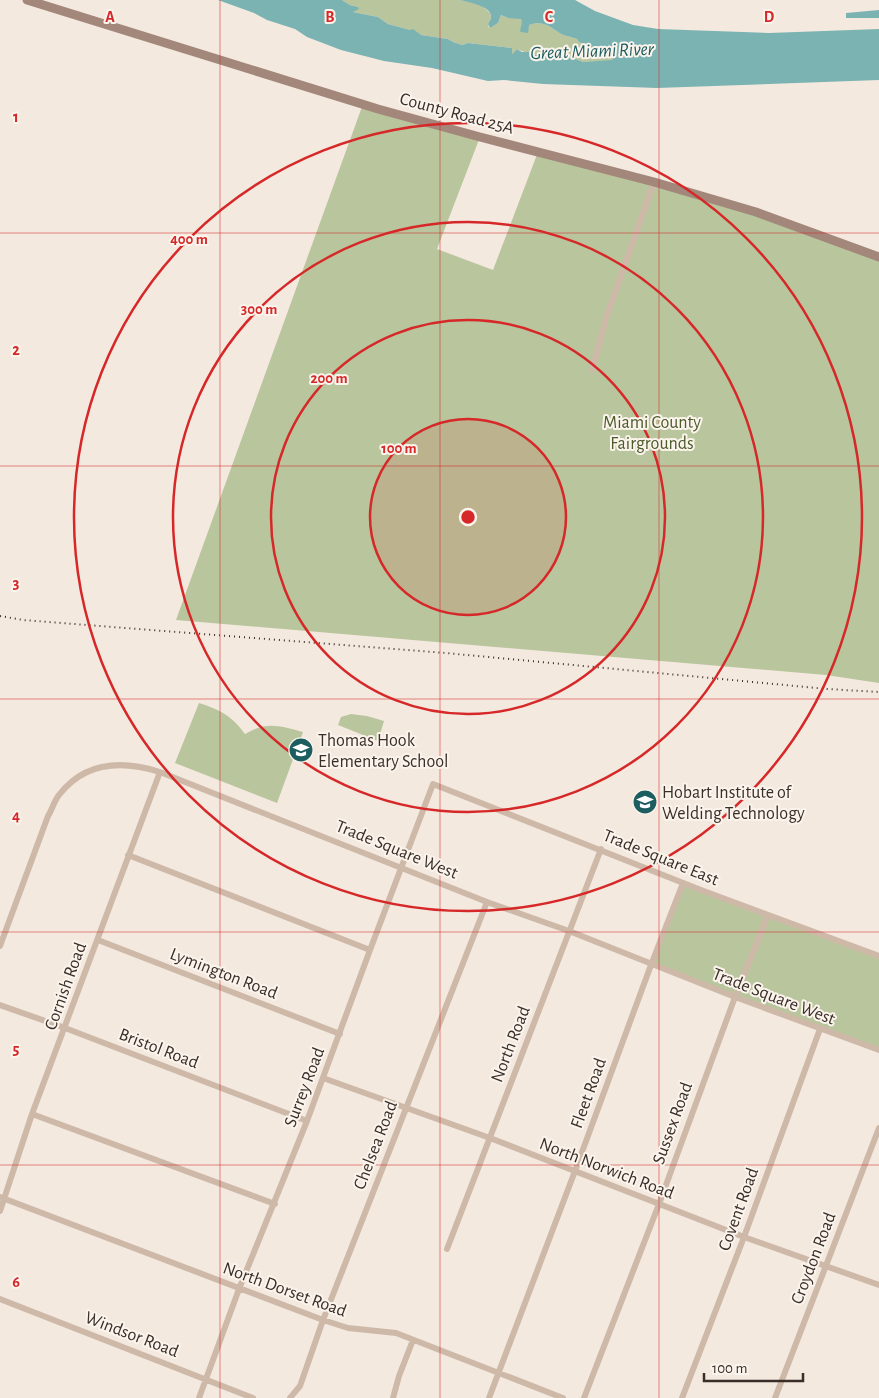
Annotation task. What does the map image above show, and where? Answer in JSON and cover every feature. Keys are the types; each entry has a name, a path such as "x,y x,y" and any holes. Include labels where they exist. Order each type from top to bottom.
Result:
{"main road":[{"name":"County Road 25A","path":"27,0 371,106 480,137 654,182 756,212 879,257"}],"street":[{"path":"592,370 607,315 654,182"},
{"name":"Trade Square West","path":"0,946 48,816 58,796 76,778 102,766 123,764 142,766 487,902 568,931 734,998 879,1050"},
{"name":"Cornish Road","path":"0,1210 2,1198 32,1114 160,772"},
{"name":"Surrey Road","path":"199,1398 239,1289 308,1121 433,784"},
{"name":"Trade Square East","path":"433,784 768,915 879,956"},
{"name":"North Road","path":"447,1249 568,931 601,850"},
{"path":"128,855 370,950"},
{"name":"Fleet Road","path":"488,1398 575,1172 650,965 683,882"},
{"name":"Chelsea Road","path":"290,1398 300,1386 323,1320 487,902"},
{"name":"Sussex Road","path":"584,1398 659,1204 734,998 768,915"},
{"name":"Lymington Road","path":"98,940 340,1034"},
{"name":"Bristol Road","path":"0,1005 308,1121"},
{"name":"Covent Road","path":"682,1398 744,1237 820,1029"},
{"name":"North Norwich Road","path":"323,1078 490,1138 744,1237 879,1285"},
{"path":"32,1114 275,1204"},
{"name":"Croydon Road","path":"775,1398 879,1128"},
{"name":"North Dorset Road","path":"2,1198 323,1320 348,1328 396,1333 563,1398"},
{"name":"Windsor Road","path":"0,1299 253,1398"},
{"path":"393,1398 413,1340"}],"green space":[{"path":"342,0 460,0 480,4 490,13 489,28 498,23 501,15 508,18 519,18 529,25 538,23 546,25 613,58 612,61 583,62 548,54 532,55 517,49 512,54 512,48 468,43 462,45 448,39 421,35 388,24 378,17 353,12 358,7"},
{"name":"Miami County Fairgrounds","path":"363,104 480,137 437,249 493,270 538,152 654,182 879,257 879,683 826,675 176,620"},
{"path":"199,703 225,714 245,734 267,726 303,732 277,803 175,763"},
{"path":"351,714 384,721 378,741 338,725 341,717"},
{"path":"683,883 879,956 879,1050 651,965"}],"water":[{"path":"218,0 342,0 358,7 359,9 353,12 378,17 388,24 410,30 413,29 421,35 448,39 462,45 468,43 512,48 512,54 517,49 522,52 529,52 532,55 548,54 583,62 612,60 613,58 605,53 598,53 597,50 579,42 577,39 538,23 529,25 528,33 521,32 521,19 508,18 501,15 498,23 490,28 488,24 491,17 488,10 479,5 460,0 575,0 595,11 633,25 658,29 769,33 879,29 879,80 657,88 543,84 504,80 488,81 432,68 384,61 341,50 307,37 295,29"},
{"path":"879,10 879,18 846,18 846,13"}],"railway":[{"path":"0,616 23,620 446,653 827,689 879,692"}],"place":[{"name":"Thomas Hook Elementary School","path":"301,750"},
{"name":"Hobart Institute of Welding Technology","path":"645,802"}],"water label":[{"name":"Great Miami River","path":"592,50"}]}
